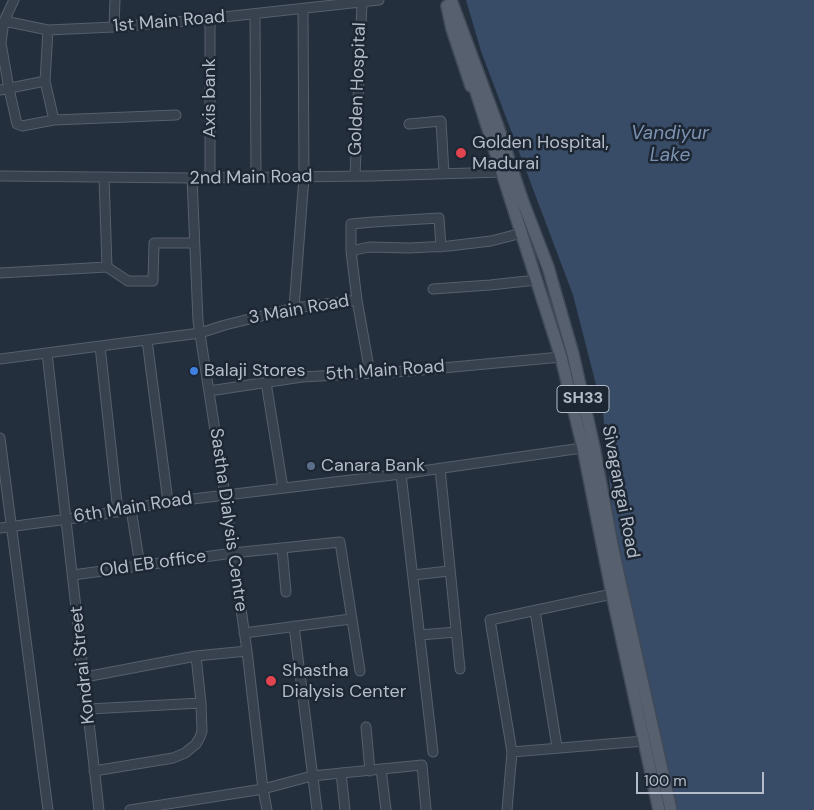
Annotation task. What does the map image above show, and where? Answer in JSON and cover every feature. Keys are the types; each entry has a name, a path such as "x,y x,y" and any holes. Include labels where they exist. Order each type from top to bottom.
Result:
{"main road":[{"name":"Sivagangai Road","path":"448,0 495,131 548,268 572,354 612,594 659,810"},
{"name":"Sivagangai Road","path":"456,0 500,120 495,131 503,172 588,448 613,550 671,810"}],"street":[{"path":"14,0 4,21 1,43 4,89 20,126 54,120 176,115"},
{"path":"114,0 114,27"},
{"name":"1st Main Road","path":"4,21 48,30 114,27 210,19 379,0"},
{"name":"Golden Hospital","path":"354,176 362,2"},
{"path":"294,308 304,177 303,9"},
{"path":"255,14 256,178"},
{"name":"Axis bank","path":"210,19 210,178"},
{"path":"48,30 45,81 54,120"},
{"path":"4,89 45,81"},
{"path":"409,124 441,121 444,174"},
{"name":"2nd Main Road","path":"0,176 256,178 503,172"},
{"path":"104,177 107,267"},
{"name":"Sastha Dialysis Centre","path":"192,178 200,333 225,495 247,651 263,788 268,810"},
{"name":"3 Main Road","path":"0,359 200,333 294,308 357,300 351,224 439,218 441,247"},
{"path":"352,251 369,247 441,247 491,242 522,233"},
{"path":"0,273 107,267 128,281 153,281 154,243 194,243"},
{"path":"434,289 490,286 537,280"},
{"path":"357,300 370,373"},
{"path":"147,340 168,502"},
{"path":"100,346 118,512"},
{"name":"Kondrai Street","path":"48,353 99,810"},
{"name":"5th Main Road","path":"209,391 302,377 561,357"},
{"path":"266,382 283,488"},
{"path":"0,438 48,810"},
{"name":"6th Main Road","path":"0,528 118,512 168,502 401,474 588,448"},
{"path":"440,468 460,669"},
{"path":"401,474 433,752"},
{"path":"131,509 140,566"},
{"name":"Old EB office","path":"73,575 233,553 340,542 351,619"},
{"path":"282,548 286,592"},
{"path":"413,575 449,572"},
{"path":"507,810 512,752 490,620 612,594"},
{"path":"535,611 557,747"},
{"path":"244,633 351,619 360,671"},
{"path":"294,626 317,810"},
{"path":"420,635 456,632"},
{"path":"85,677 196,656 247,651"},
{"path":"94,771 173,758 185,753 196,744 202,730 196,656"},
{"path":"89,709 201,703"},
{"path":"366,727 370,771"},
{"path":"512,752 644,741"},
{"path":"130,810 263,788 312,776 422,765 426,810"},
{"path":"381,769 386,810"},
{"path":"341,773 345,810"}],"water":[{"name":"Vandiyur Lake","path":"466,0 814,0 814,810 676,810 614,530 603,412 573,295 481,51"}],"place":[{"name":"Golden Hospital, Madurai","path":"461,153"},
{"name":"Balaji Stores","path":"194,371"},
{"name":"Canara Bank","path":"311,466"},
{"name":"Shastha Dialysis Center","path":"271,681"}]}
